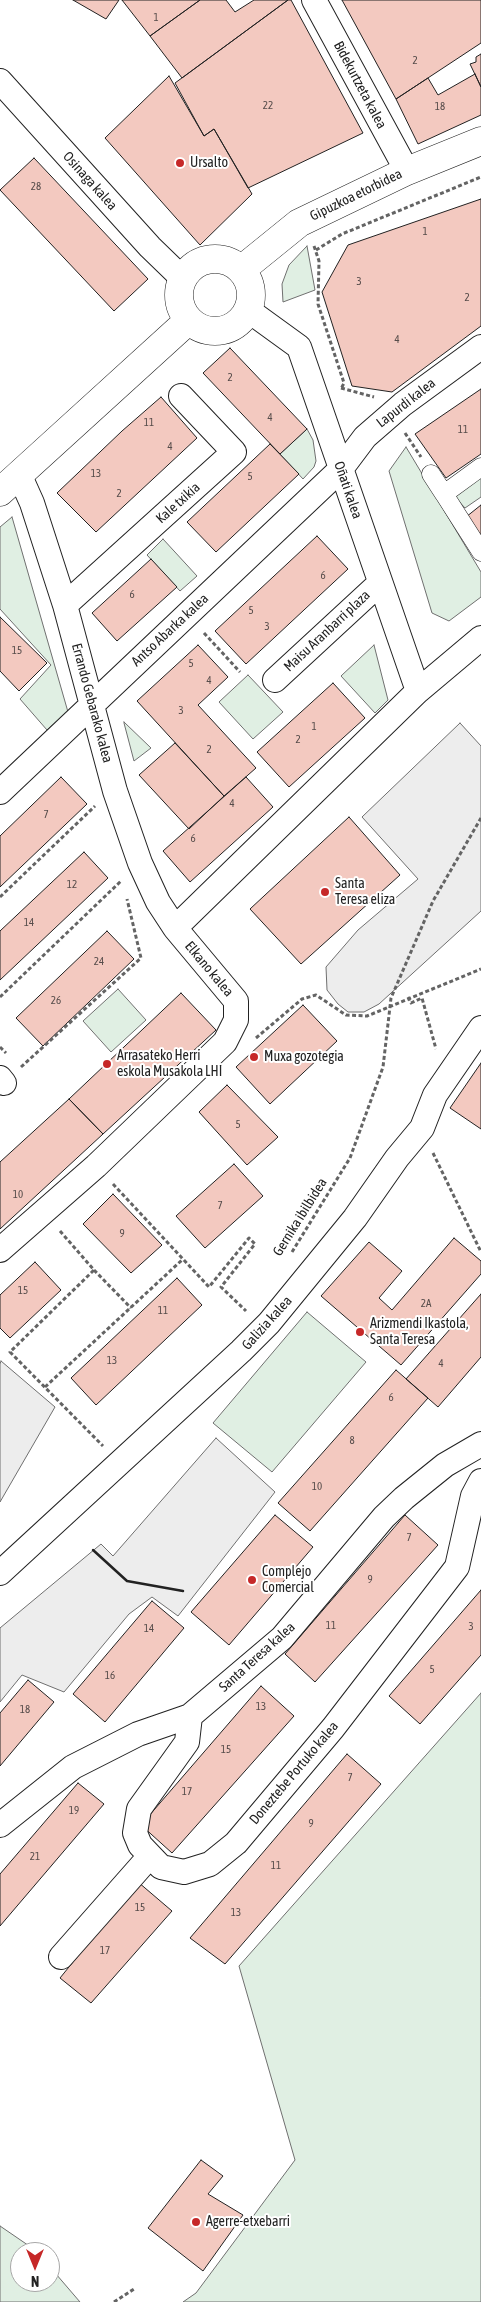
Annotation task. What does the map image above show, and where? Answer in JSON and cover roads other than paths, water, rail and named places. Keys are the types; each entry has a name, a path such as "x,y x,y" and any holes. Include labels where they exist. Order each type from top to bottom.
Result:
{"street":[{"name":"Bidekurtzeta kalea","path":"314,0 407,171"},
{"name":"Osinaga kalea","path":"0,81 150,247 183,279"},
{"name":"Gipuzkoa etorbidea","path":"241,270 299,223 407,171 481,141"},
{"path":"210,259 232,263 241,270 251,289 251,300 242,320 221,331 204,329 189,320 182,311 179,289 189,269 210,259"},
{"name":"Oñati kalea","path":"248,310 298,347 418,691"},
{"path":"10,483 189,320"},
{"name":"Lapurdi kalea","path":"341,469 386,407 481,347"},
{"name":"Kale txikia","path":"65,605 234,452 182,396"},
{"path":"444,494 481,467"},
{"name":"Antso Abarka kalea","path":"0,792 341,469"},
{"path":"431,474 481,552"},
{"name":"Errando Gebarako kalea","path":"10,483 32,503 65,605 115,791 140,863 158,902 175,928"},
{"name":"Maisu Aranbarri plaza","path":"274,680 380,582"},
{"name":"Elkano kalea","path":"0,1250 96,1166 225,1042 236,1020 236,1001 175,928 418,691 481,638"},
{"name":"Galizia kalea","path":"0,1573 269,1323 355,1218 397,1158 418,1132 436,1095 481,1028"},
{"name":"Santa Teresa kalea","path":"0,1825 73,1767 138,1734 190,1716 282,1638 384,1517 404,1498 445,1465 481,1444"},
{"name":"Doneztebe Portuko kalea","path":"190,1716 187,1742 139,1809 135,1833 140,1845 161,1868 184,1872 210,1864 236,1843 333,1728 457,1567 473,1496 481,1481"},
{"path":"61,1957 150,1856"}],"place":[{"name":"Ursalto","path":"180,163"},
{"name":"Santa Teresa eliza","path":"325,892"},
{"name":"Muxa gozotegia","path":"254,1057"},
{"name":"Arrasateko Herri eskola Musakola LHI","path":"107,1064"},
{"name":"Arizmendi Ikastola, Santa Teresa","path":"360,1332"},
{"name":"Complejo Comercial","path":"252,1580"},
{"name":"Agerre-etxebarri","path":"196,2222"}]}
